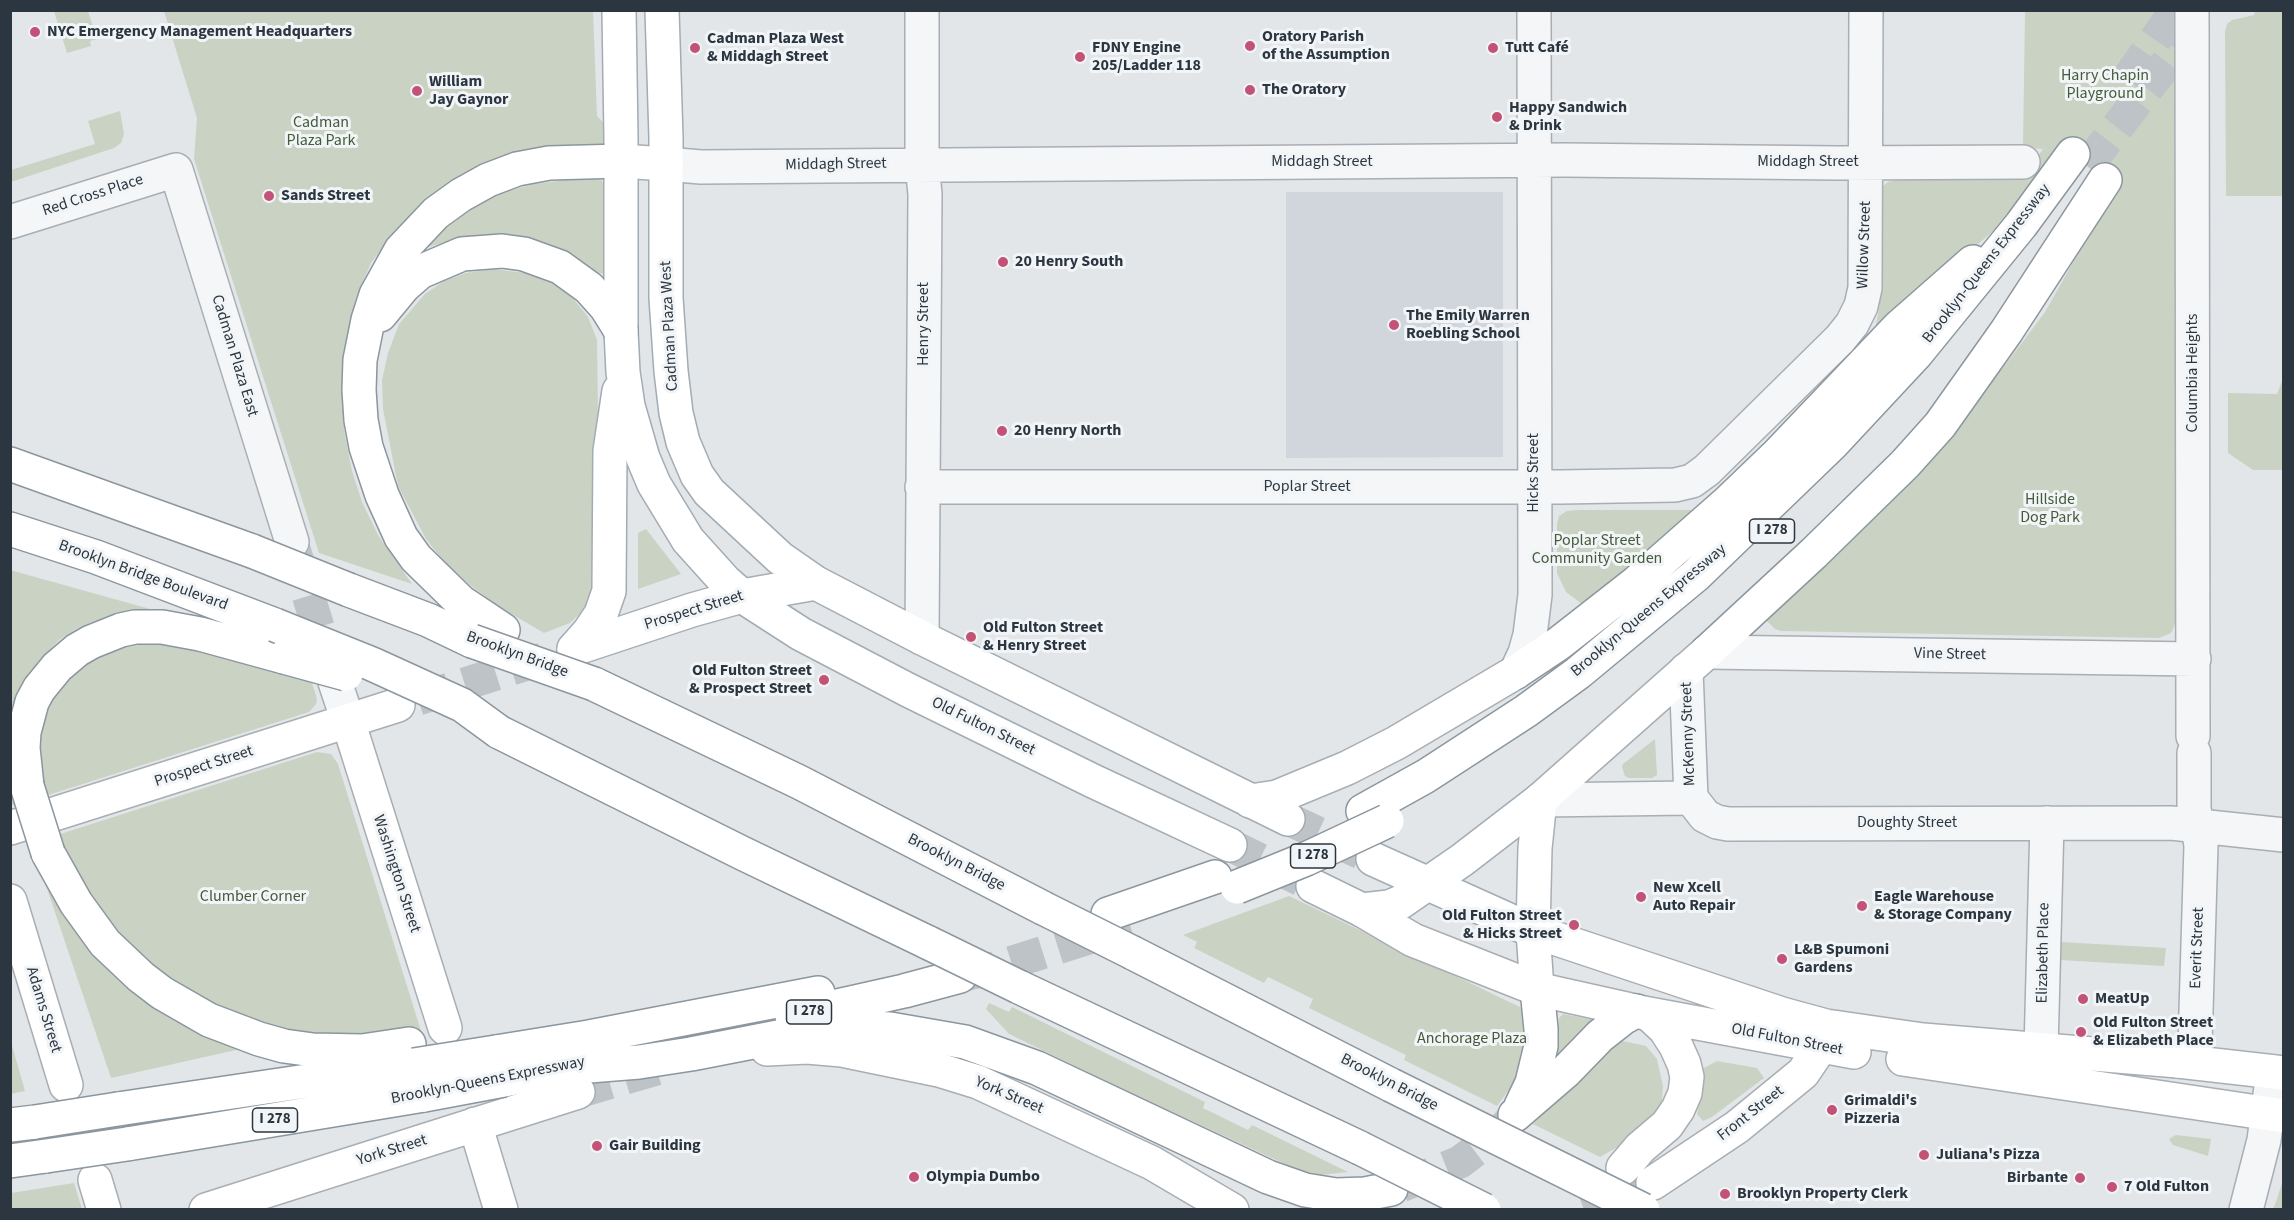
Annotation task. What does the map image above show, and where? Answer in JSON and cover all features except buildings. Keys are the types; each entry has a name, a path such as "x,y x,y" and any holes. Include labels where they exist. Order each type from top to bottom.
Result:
{"main road":[{"path":"619,10 621,331 623,372 636,438 654,484 688,540 725,581 742,596"},
{"name":"Cadman Plaza West","path":"662,10 666,164 666,308 676,413 683,442 697,475 709,492 780,558 816,583"},
{"name":"Middagh Street","path":"594,684 461,602 416,558 401,537 382,495 366,447 359,390 362,345 376,296 401,250 436,213 461,195 488,180 517,169 558,163 621,161 666,164"},
{"path":"1362,910 1401,902 1428,885 1540,800 1697,661 1814,553 1905,464 1940,425 2006,332 2088,167"},
{"name":"Brooklyn-Queens Expressway","path":"1226,882 1426,776 1526,711 1636,627 1695,576 1833,443 1916,354 2021,225 2088,167"},
{"name":"Brooklyn-Queens Expressway","path":"1119,920 1226,882 1316,854 1387,821 1497,754 1586,691 1683,613 1794,511 1869,435 1937,360 2088,167"},
{"path":"1250,801 1277,797 1347,768 1415,732 1516,672 1590,620 1697,530 1778,454 1899,327 1927,301 2021,225"},
{"path":"362,345 392,299 420,272 462,254 483,251 524,254 560,267 589,288 606,307 621,331"},
{"name":"Prospect Street","path":"623,372 614,415 610,451 609,591 601,614 574,650 692,610 742,596 816,583"},
{"name":"Brooklyn Bridge","path":"10,464 252,551 428,620 472,640 594,684 799,782 1391,1085 1648,1196"},
{"name":"Brooklyn Bridge Boulevard","path":"10,529 96,557 372,664 462,705 500,732"},
{"path":"10,547 96,557"},
{"path":"816,583 1288,819"},
{"name":"Old Fulton Street","path":"742,596 801,634 908,690 1230,845"},
{"path":"497,1055 415,1068 362,1051 313,1050 285,1046 258,1039 201,1016 162,993 141,977 105,943 76,903 48,853 27,786 24,758 24,732 32,702 39,688 57,667 77,650 121,630 135,627 162,627 200,634 339,672 500,732 742,853 1484,1209"},
{"name":"Prospect Street","path":"10,828 398,705"},
{"name":"Washington Street","path":"348,721 445,1028"},
{"path":"1540,800 1535,849 1533,931 1542,1029 1541,1046 1532,1083 1515,1115 1566,1071 1600,1036 1623,1018 1642,1013 1665,1029 1676,1046 1687,1077 1685,1093 1667,1125 1640,1148 1623,1168"},
{"name":"Old Fulton Street","path":"1373,859 1533,931 1782,1014 1823,1037"},
{"name":"Old Fulton Street","path":"1313,886 1362,910 1413,940 1537,989 1642,1013 2033,1063 2276,1116"},
{"name":"Adams Street","path":"10,901 66,1085"},
{"name":"Brooklyn-Queens Expressway","path":"23,1124 497,1055 611,1017 729,1011 950,971 904,991 571,1080 497,1055"},
{"path":"571,1080 639,1062 804,1032 856,1027 908,1032 965,1042 1037,1068 1268,1177 1305,1190 1336,1195 1365,1194 1391,1189"},
{"name":"Front Street","path":"1648,1196 1803,1072 1823,1037"},
{"name":"York Street","path":"765,1049 807,1047 842,1050 929,1067 978,1082 1152,1163 1232,1209"},
{"name":"Old Fulton Street","path":"2033,1063 2178,1061 2278,1072"},
{"name":"Brooklyn-Queens Expressway","path":"10,1161 127,1144 415,1068"},
{"name":"York Street","path":"206,1209 474,1120 571,1080"},
{"path":"474,1120 501,1209"}],"street":[{"name":"Henry Street","path":"922,10 922,164 925,194 922,638"},
{"name":"Hicks Street","path":"1516,672 1525,653 1534,614 1534,10"},
{"name":"Willow Street","path":"1692,481 1707,470 1852,324 1861,306 1865,288 1866,10"},
{"name":"Columbia Heights","path":"2192,10 2193,744 2194,810 2197,826"},
{"name":"Middagh Street","path":"666,164 701,166 1534,161 2023,162"},
{"name":"Red Cross Place","path":"10,222 176,170"},
{"name":"Cadman Plaza East","path":"176,170 292,542"},
{"name":"Poplar Street","path":"922,487 1534,487 1655,486 1692,481"},
{"name":"Vine Street","path":"1697,661 2193,659"},
{"name":"McKenny Street","path":"1691,798 1697,661"},
{"path":"335,682 348,721"},
{"path":"1540,800 1691,798"},
{"name":"Doughty Street","path":"1691,798 1705,816 1728,824 2171,823 2283,835"},
{"name":"Elizabeth Place","path":"2033,1063 2047,823"},
{"name":"Everit Street","path":"2178,1061 2193,1051 2195,1044 2201,845 2197,826"},
{"path":"2246,1209 2276,1116 2278,1072"}],"shaded area":[{"name":"The Emily Warren Roebling School","path":"1286,192 1503,192 1503,457 1286,458"}],"green space":[{"path":"54,11 88,11 97,39 90,41 91,46 67,53"},
{"name":"Cadman Plaza Park","path":"164,11 593,11 597,116 608,128 611,143 424,203 396,230 371,263 356,298 343,360 344,430 352,471 362,502 378,535 412,584 319,553 194,159 197,118"},
{"name":"Hillside Dog Park","path":"2025,11 2180,11 2177,189 2176,620 2174,627 2171,633 2159,638 1781,631 1775,629 1767,621 1767,614 1960,420 2006,364 2045,312 2115,188 2060,144 1999,226 1874,334 1880,304 1880,202 1883,186 1888,182 1903,179 2021,179 2043,149 2023,148"},
{"path":"2255,11 2283,11 2283,196 2226,196 2225,32 2227,24 2232,20 2254,15"},
{"path":"120,111 124,134 121,143 114,148 11,182 11,170 95,144 88,121"},
{"path":"581,178 601,180 606,185 607,271 604,274 595,272 567,254 544,243 518,236 491,234 465,237 428,247 447,227 483,201 507,191 534,184"},
{"path":"493,269 533,274 568,292 588,317 597,340 600,568 587,607 570,623 544,633 498,606 470,585 445,563 426,539 398,486 383,409 382,380 388,353 399,324 425,294 444,281 466,273"},
{"path":"2284,381 2283,470 2253,470 2228,453 2228,393 2277,394"},
{"name":"Poplar Street Community Garden","path":"1703,510 1591,606 1582,604 1566,592 1557,573 1559,516 1567,511"},
{"path":"646,529 681,574 638,589 638,533"},
{"path":"10,570 168,614 114,615 92,622 59,640 38,662 29,676 17,804 13,805 10,804"},
{"path":"155,639 309,673 317,699 316,704 309,712 42,797 38,777 41,718 63,681 94,658 132,643"},
{"path":"1655,739 1657,775 1652,778 1625,776 1623,764"},
{"name":"Clumber Corner","path":"317,752 331,754 338,764 421,1031 355,1039 285,1034 173,988 97,915 54,836"},
{"path":"37,859 46,875 237,1046 236,1050 111,1078"},
{"name":"Anchorage Plaza","path":"1289,896 1522,1008 1525,1022 1525,1050 1516,1080 1497,1106 1404,1060 1406,1055 1309,1008 1313,999 1268,977 1264,983 1194,948 1197,942 1183,935"},
{"path":"2061,942 2166,948 2164,966 2060,960"},
{"path":"989,1003 1009,1012 1012,1007 1205,1102 1203,1108 1248,1130 1252,1125 1348,1172 1320,1175 1296,1169 1131,1093 1009,1034 986,1009"},
{"name":"Anchorage Plaza","path":"1563,1014 1595,1020 1555,1060 1559,1018"},
{"path":"1623,1041 1646,1046 1657,1059 1663,1086 1662,1101 1656,1114 1621,1145 1600,1157 1533,1124 1600,1052 1610,1045"},
{"path":"11,1042 25,1091 10,1094"},
{"path":"1717,1061 1757,1068 1764,1078 1712,1117 1703,1121 1697,1114 1704,1078 1702,1069"},
{"path":"2176,1135 2211,1139 2208,1156 2173,1145 2169,1139"},
{"path":"2283,1180 2283,1209 2273,1209 2276,1202"},
{"path":"74,1183 82,1209 11,1209 11,1193"}],"tunnel":[{"path":"2127,80 2176,10"},
{"path":"2087,166 2181,45 2200,15"},
{"path":"294,549 330,666"},
{"path":"418,699 549,657"},
{"path":"1288,819 1361,853"},
{"path":"1230,845 1301,880"},
{"path":"964,975 991,969 1130,925"},
{"path":"578,1092 660,1068"},
{"path":"1401,1186 1460,1162 1501,1131 1514,1117"},
{"path":"1584,1210 1639,1190"}],"place":[{"name":"NYC Emergency Management Headquarters","path":"35,32"},
{"name":"Oratory Parish of the Assumption","path":"1250,46"},
{"name":"Cadman Plaza West & Middagh Street","path":"695,48"},
{"name":"Tutt Café","path":"1493,48"},
{"name":"FDNY Engine 205/Ladder 118","path":"1080,57"},
{"name":"The Oratory","path":"1250,90"},
{"name":"William Jay Gaynor","path":"417,91"},
{"name":"Happy Sandwich & Drink","path":"1497,117"},
{"name":"Sands Street","path":"269,196"},
{"name":"20 Henry South","path":"1003,262"},
{"name":"The Emily Warren Roebling School","path":"1394,325"},
{"name":"20 Henry North","path":"1002,431"},
{"name":"Old Fulton Street & Henry Street","path":"971,637"},
{"name":"Old Fulton Street & Prospect Street","path":"824,680"},
{"name":"New Xcell Auto Repair","path":"1641,897"},
{"name":"Eagle Warehouse & Storage Company","path":"1862,906"},
{"name":"Old Fulton Street & Hicks Street","path":"1574,925"},
{"name":"L&B Spumoni Gardens","path":"1782,959"},
{"name":"MeatUp","path":"2083,999"},
{"name":"Old Fulton Street & Elizabeth Place","path":"2081,1032"},
{"name":"Grimaldi's Pizzeria","path":"1832,1110"},
{"name":"Gair Building","path":"597,1146"},
{"name":"Juliana's Pizza","path":"1924,1155"},
{"name":"Olympia Dumbo","path":"914,1177"},
{"name":"Birbante","path":"2080,1178"},
{"name":"7 Old Fulton","path":"2112,1187"},
{"name":"Brooklyn Property Clerk","path":"1725,1194"}],"park label":[{"name":"Harry Chapin Playground","path":"2105,85"}]}
